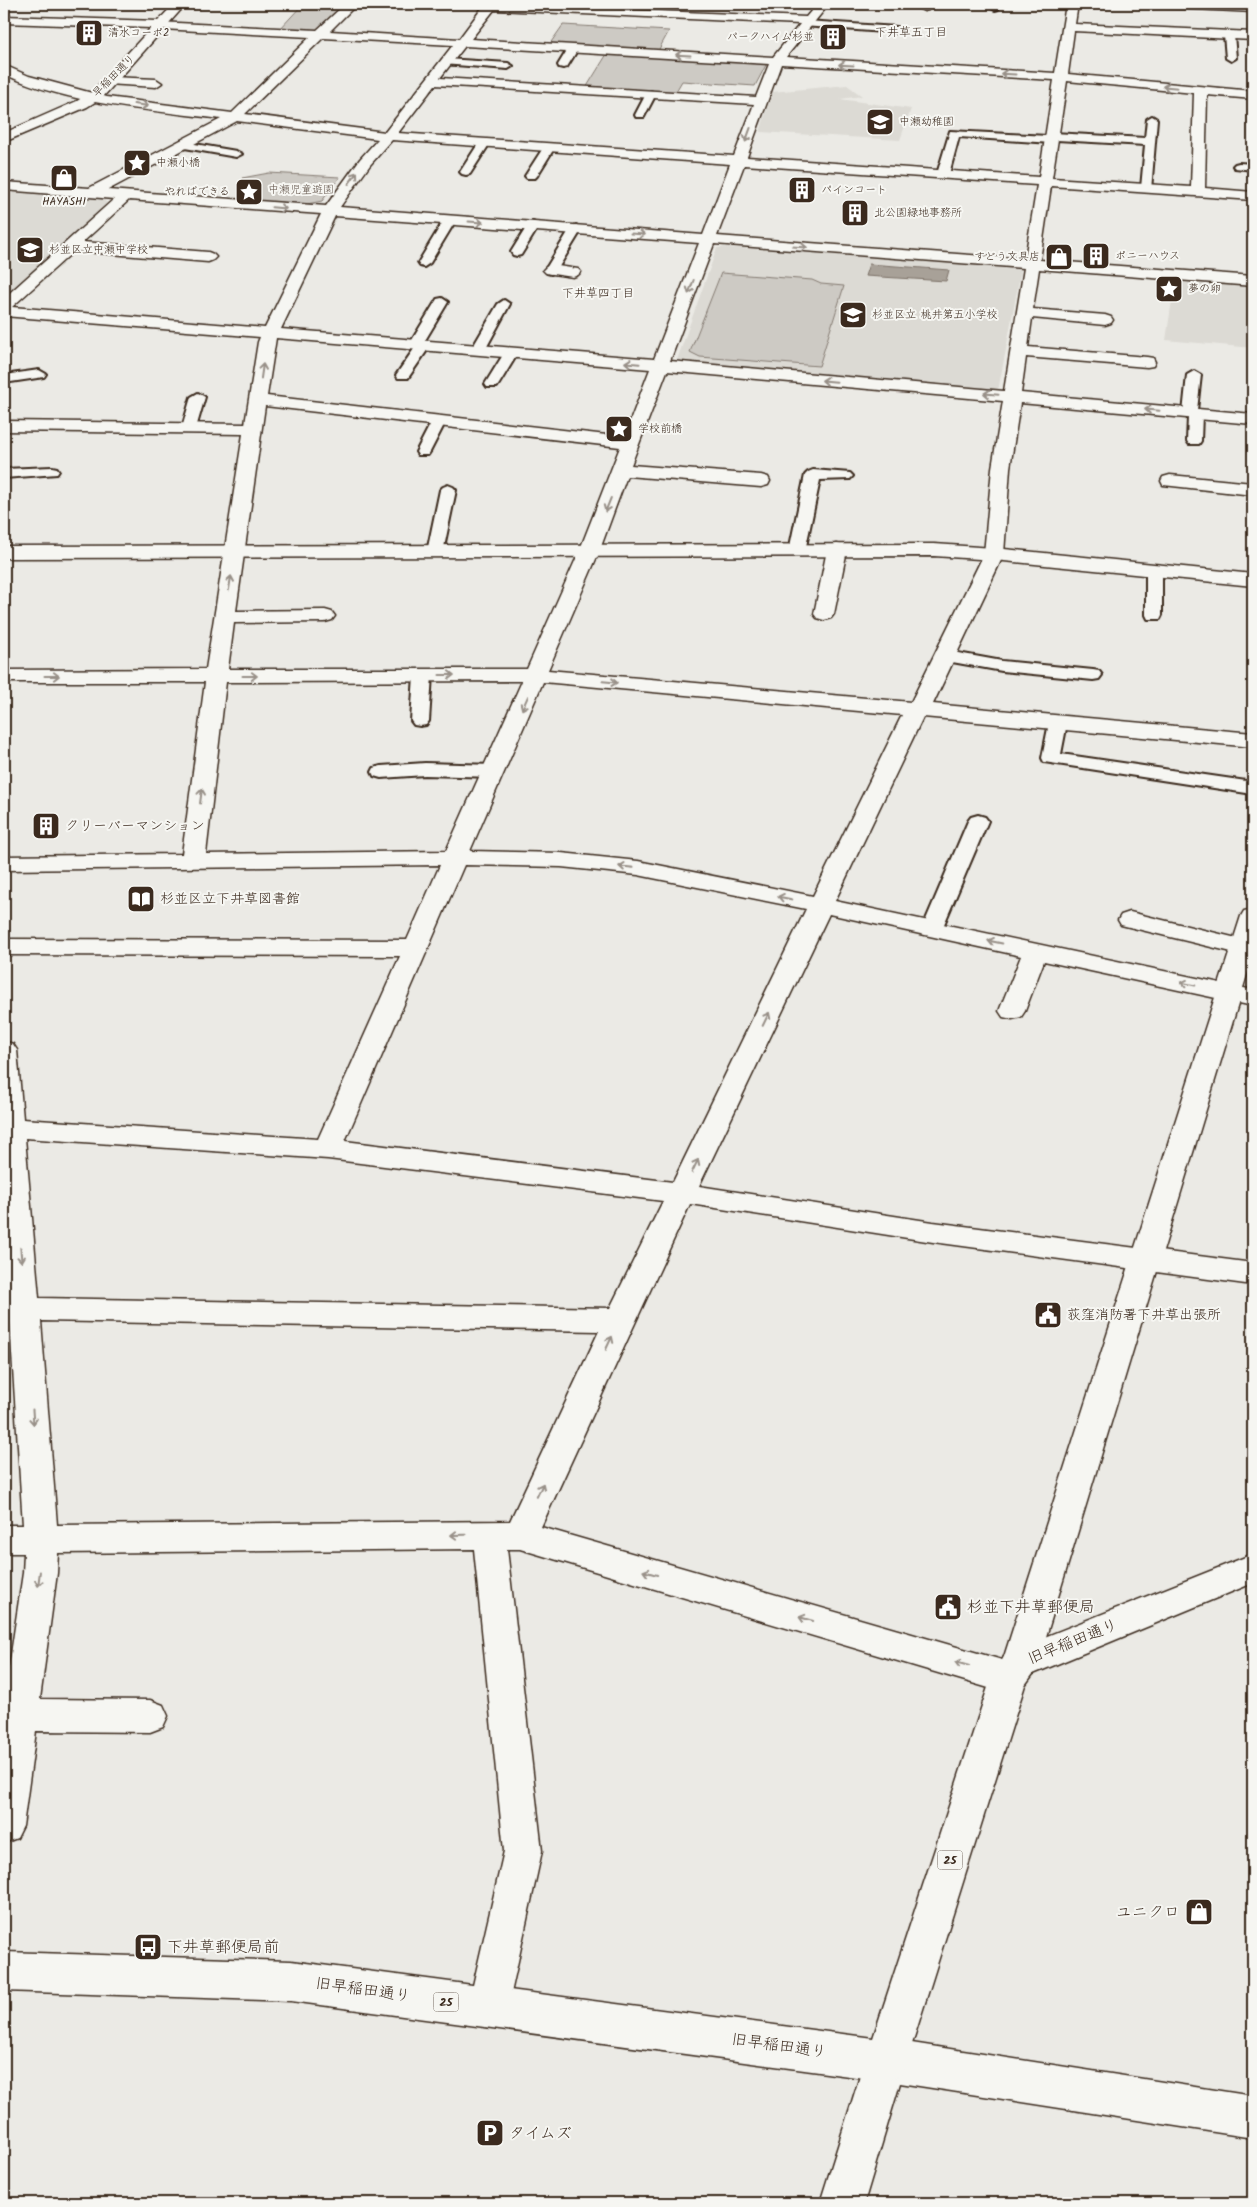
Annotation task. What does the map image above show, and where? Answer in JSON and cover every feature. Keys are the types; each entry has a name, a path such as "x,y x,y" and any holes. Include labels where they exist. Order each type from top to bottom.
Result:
{"street":[{"name":"早稲田通り","path":"4,138 93,98 111,81 180,4"},
{"path":"90,192 235,117 351,4"},
{"path":"328,1148 537,675 589,552 632,444 777,60 824,4"},
{"path":"488,2007 523,1850 504,1535 620,1320 915,710 923,703 947,656 994,554 1001,468 1072,4"},
{"path":"1154,4 1253,9"},
{"path":"193,862 224,617 266,342 329,212 365,162 388,136 490,5 807,22"},
{"path":"4,19 162,24 1062,77 1253,95"},
{"path":"1069,27 1253,36"},
{"path":"4,69 26,78 106,101 388,136 1253,196"},
{"path":"431,80 760,101"},
{"path":"111,81 156,83"},
{"path":"1198,192 1201,90"},
{"path":"4,186 329,212 576,229 602,225 709,240 1253,281"},
{"path":"4,306 126,195"},
{"path":"70,246 160,258 208,257"},
{"path":"551,270 573,272"},
{"path":"4,311 1012,396 1253,419"},
{"path":"1025,313 1105,320"},
{"path":"1019,351 1148,362"},
{"path":"258,400 632,444"},
{"path":"4,426 254,429"},
{"path":"622,470 761,482"},
{"path":"1170,481 1253,489"},
{"path":"824,614 837,550"},
{"path":"4,552 934,550 994,554 1253,580"},
{"path":"224,617 325,616"},
{"path":"4,676 537,675 1253,740"},
{"path":"4,863 455,858 561,860 638,868 821,905 1241,995"},
{"path":"4,1539 504,1535 1014,1671 1145,1259 1241,995 1244,947 1253,916"},
{"path":"1130,920 1244,947"},
{"path":"4,947 417,948"},
{"path":"1012,1011 1035,951"},
{"path":"4,1050 14,1309 41,1539 40,1573 4,1826"},
{"path":"7,1127 328,1148 682,1193 933,1232 1253,1274"},
{"path":"14,1309 620,1320"},
{"name":"旧早稲田通り","path":"1014,1671 1253,1568"},
{"name":"25","path":"886,2060 1014,1671"},
{"path":"20,1715 150,1716"},
{"name":"旧早稲田通り","path":"4,1972 290,1981 886,2060 1253,2117"},
{"path":"842,2203 886,2060"}],"lane":[{"path":"807,22 897,30"},
{"path":"1229,35 1231,58"},
{"path":"563,65 573,49"},
{"path":"446,62 508,66"},
{"path":"640,115 651,94"},
{"path":"1147,188 1152,119"},
{"path":"943,174 954,133 988,129 1052,138 1150,142"},
{"path":"466,172 484,143"},
{"path":"183,145 236,154"},
{"path":"531,176 549,147"},
{"path":"1239,166 1253,167"},
{"path":"424,264 450,220"},
{"path":"517,252 532,226"},
{"path":"551,270 576,229"},
{"path":"403,375 442,302"},
{"path":"478,350 504,304"},
{"path":"492,384 511,353"},
{"path":"4,380 40,374"},
{"path":"1194,376 1194,441"},
{"path":"189,428 198,397"},
{"path":"423,452 439,421"},
{"path":"4,474 52,471"},
{"path":"797,550 813,475 845,476"},
{"path":"435,552 448,490"},
{"path":"1154,570 1154,615"},
{"path":"947,656 1002,666 1093,675"},
{"path":"420,721 423,675"},
{"path":"1058,723 1051,758 1253,788"},
{"path":"381,772 425,769 494,771"},
{"path":"932,929 978,821"}],"shaded area":[{"path":"847,85 862,96 840,99 911,109 900,140 760,132 772,92"},
{"name":"杉並区立中瀬中学校","path":"4,192 103,199 107,203 4,298"},
{"name":"杉並区立 桃井第五小学校","path":"727,247 1016,268 1021,270 998,391 685,363 677,360 717,248"},
{"path":"869,264 949,270 946,281 865,276"},
{"path":"1179,281 1253,286 1253,348 1166,340 1174,287"}],"green space":[{"path":"303,4 343,4 316,32 279,30"},
{"path":"500,4 609,4 606,9"},
{"path":"563,25 669,31 658,51 549,45"},
{"path":"607,54 767,63 755,86 682,81 675,93 586,88"},
{"name":"中瀬児童遊園","path":"269,173 340,177 322,201 302,205 249,201 252,189 242,178"},
{"path":"721,273 812,280 821,284 844,286 819,366 700,357 690,352"}],"place":[{"name":"清水コーポ2","path":"89,33"},
{"name":"パークハイム杉並","path":"833,37"},
{"name":"中瀬幼稚園","path":"880,122"},
{"name":"中瀬小橋","path":"137,163"},
{"name":"HAYASHI","path":"64,178"},
{"name":"パインコート","path":"802,190"},
{"name":"やればできる","path":"249,192"},
{"name":"北公園緑地事務所","path":"855,213"},
{"name":"杉並区立中瀬中学校","path":"30,250"},
{"name":"ポニーハウス","path":"1096,256"},
{"name":"すどう文具店","path":"1059,257"},
{"name":"夢の卵","path":"1169,289"},
{"name":"杉並区立 桃井第五小学校","path":"853,315"},
{"name":"学校前橋","path":"619,429"},
{"name":"クリーバーマンション","path":"46,826"},
{"name":"杉並区立下井草図書館","path":"141,899"},
{"name":"荻窪消防署下井草出張所","path":"1048,1315"},
{"name":"杉並下井草郵便局","path":"948,1607"},
{"name":"ユニクロ","path":"1199,1912"},
{"name":"下井草郵便局前","path":"148,1947"},
{"name":"タイムズ","path":"490,2133"}],"district":[{"name":"下井草五丁目","path":"911,32"},
{"name":"下井草四丁目","path":"598,293"}]}
